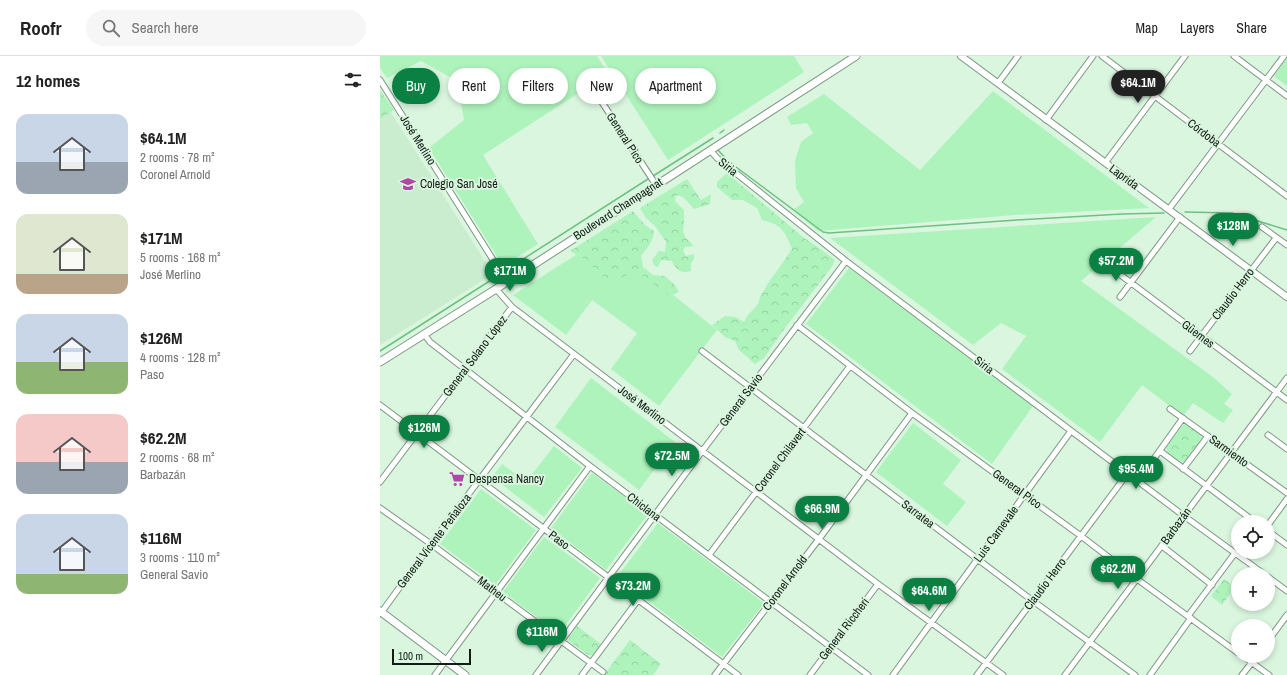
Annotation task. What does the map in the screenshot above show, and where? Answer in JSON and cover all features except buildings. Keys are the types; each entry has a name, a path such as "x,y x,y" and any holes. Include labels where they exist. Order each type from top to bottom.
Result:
{"main road":[{"name":"Boulevard Champagnat","path":"380,362 507,282 856,56"},
{"path":"380,613 465,675"}],"street":[{"name":"Laprida","path":"961,56 1046,120 1180,217 1287,298"},
{"path":"998,83 1018,56"},
{"path":"1046,120 1093,56"},
{"name":"Córdoba","path":"1102,56 1287,196"},
{"path":"1105,163 1185,56"},
{"path":"1234,56 1287,96"},
{"path":"1169,209 1284,56"},
{"name":"José Merlino","path":"380,80 507,282"},
{"name":"General Pico","path":"603,104 656,185"},
{"name":"Siria","path":"710,150 717,158 846,261 1231,550"},
{"path":"1120,297 1180,217"},
{"path":"1262,227 1287,245"},
{"path":"1278,239 1287,238"},
{"name":"Claudio Herro","path":"1190,351 1251,271 1278,239"},
{"name":"General Savio","path":"536,675 846,261"},
{"name":"Güemes","path":"1110,267 1287,400"},
{"name":"José Merlino","path":"496,288 512,307 703,450 878,584 1003,675"},
{"name":"General Solano López","path":"380,482 512,307"},
{"name":"General Pico","path":"797,325 912,413 1231,647"},
{"name":"Chiclana","path":"424,334 430,342 526,417 868,675"},
{"name":"Sarratea","path":"702,351 1135,675"},
{"name":"General Vicente Peñaloza","path":"380,613 574,354"},
{"name":"Coronel Chilavert","path":"709,555 850,366"},
{"name":"Barbazán","path":"1065,675 1287,378"},
{"name":"Paso","path":"380,405 738,675"},
{"name":"Sarmiento","path":"1170,409 1287,493"},
{"name":"Coronel Arnold","path":"715,675 819,539 912,413"},
{"path":"1138,481 1183,418"},
{"name":"Luis Carnevale","path":"893,675 1071,431"},
{"path":"1268,435 1287,449"},
{"path":"1183,469 1208,436"},
{"path":"1160,451 1245,515"},
{"path":"435,675 590,466"},
{"name":"Claudio Herro","path":"977,675 1128,473"},
{"path":"1275,516 1287,500"},
{"name":"Matheu","path":"380,508 431,544 603,672"},
{"path":"1275,536 1287,545"},
{"path":"1162,546 1212,585"},
{"path":"1150,675 1231,559"},
{"name":"Siria","path":"1243,559 1254,567"},
{"path":"1275,582 1287,590"},
{"name":"General Riccheri","path":"810,675 878,584"},
{"path":"582,675 638,600"},
{"path":"1275,631 1287,615"},
{"path":"1242,675 1251,663"},
{"path":"1253,663 1269,675"}],"shaded area":[{"name":"Colegio San José","path":"380,95 493,274 380,345"}],"green space":[{"path":"380,56 597,56 604,68 576,68 576,95 568,100 568,68 508,68 508,104 562,104 483,155 538,244 503,266 429,148 464,120 461,104 500,104 500,68 448,68 448,76 440,72 440,68 434,68 421,61 407,68 392,68 392,76 387,78 380,68"},
{"path":"601,56 794,56 804,72 668,160 627,96 627,68 609,68"},
{"path":"1287,58 1287,86 1274,76"},
{"path":"380,90 394,110 380,119"},
{"path":"993,91 1149,208 1015,215 818,231 793,210 804,202 796,188 795,161 801,142 813,133 807,123 791,125 787,117 824,94 920,170"},
{"path":"727,173 804,238 835,260 831,268 764,358 755,364 739,350 735,341 725,337 712,325 725,316 735,317 744,322 758,304 760,297 770,280 792,249 782,229 774,224 762,220 757,208 743,200 732,200 717,187 717,182"},
{"path":"687,179 701,200 711,194 710,204 694,209 683,197 676,195 675,201 684,210 683,230 685,237 694,246 685,247 683,251 686,256 694,254 694,259 691,263 691,271 682,272 675,267 672,261 661,260 658,267 654,265 652,260 659,251 665,252 666,242 655,226 646,218 640,208"},
{"path":"633,211 645,225 654,231 654,235 648,247 641,256 643,267 653,275 665,276 675,285 679,292 670,296 635,271 629,271 621,283 592,273 593,267 585,259 570,251"},
{"path":"1156,217 1081,281 1213,377 1232,394 1224,404 1233,410 1223,423 1193,403 1183,416 1142,385 1100,442 1002,369 1026,336 1001,323 973,345 830,238"},
{"path":"579,253 632,262 717,330 659,406 611,369 637,333 592,300 566,335 513,295"},
{"path":"849,268 1033,406 992,464 806,324"},
{"path":"591,378 675,442 639,490 555,427"},
{"path":"913,423 961,460 943,484 966,502 947,526 876,472"},
{"path":"1185,424 1198,431 1202,438 1186,461 1182,463 1167,453 1166,448"},
{"path":"554,446 582,468 544,517 492,477 502,464 526,482"},
{"path":"592,473 648,514 606,570 551,528"},
{"path":"481,489 536,530 495,585 440,544"},
{"path":"658,523 764,603 722,657 617,577"},
{"path":"544,537 600,578 559,634 503,592"},
{"path":"1224,579 1231,584 1231,593 1222,605 1211,596"},
{"path":"577,626 601,644 593,655 588,655 569,641 569,637"},
{"path":"630,640 661,664 653,675 604,675"}],"waterway":[{"path":"720,133 724,130"},
{"path":"653,176 713,138"},
{"path":"718,150 728,161 823,232 829,233 1017,220 1164,213"},
{"path":"503,272 648,179"},
{"path":"1185,212 1232,213 1287,230"},
{"path":"380,351 499,275"}],"place":[{"name":"Colegio San José","path":"408,184"},
{"name":"Despensa Nancy","path":"457,479"}]}
